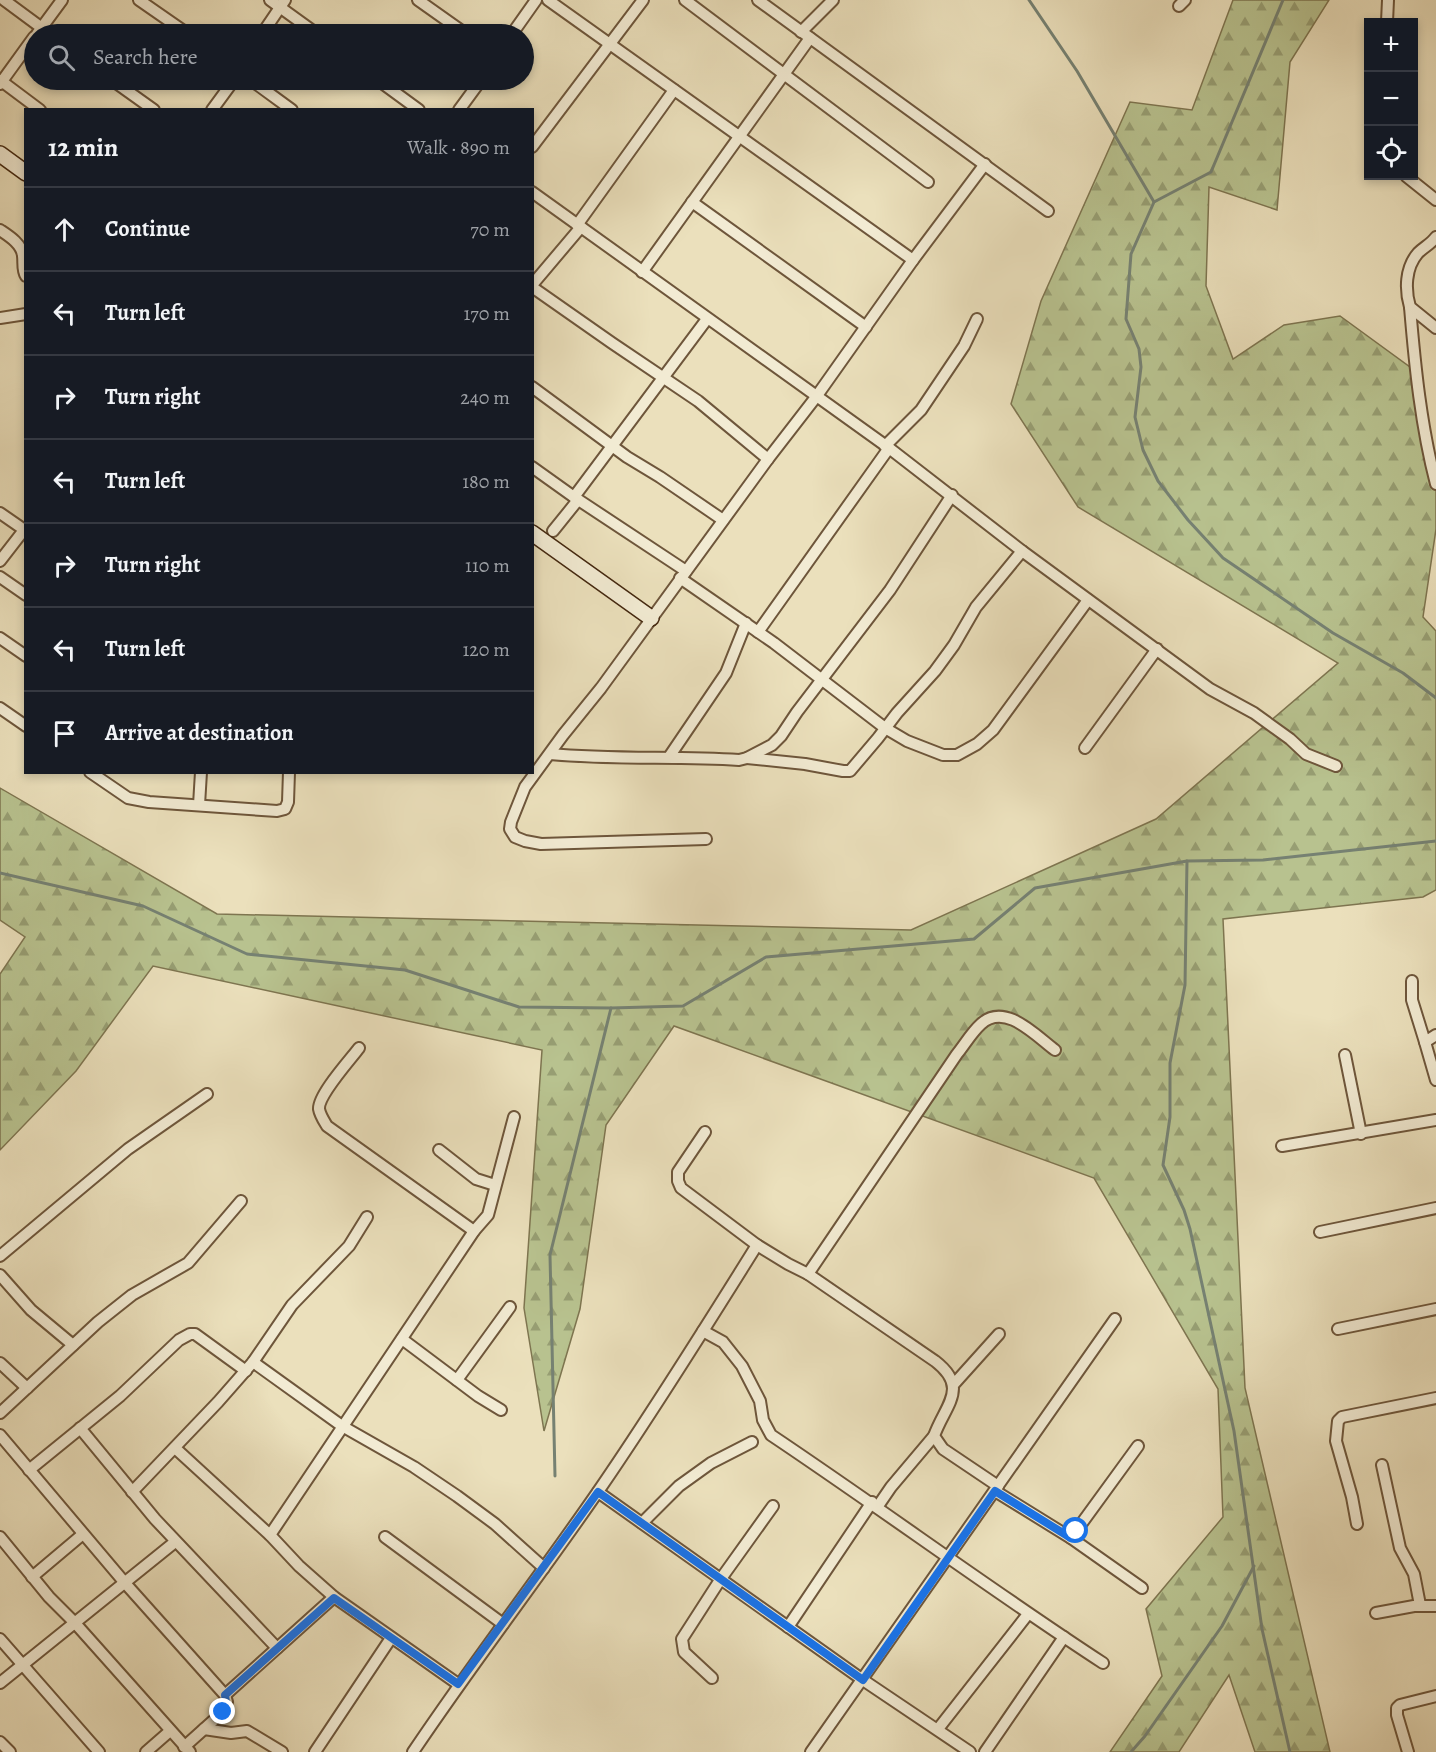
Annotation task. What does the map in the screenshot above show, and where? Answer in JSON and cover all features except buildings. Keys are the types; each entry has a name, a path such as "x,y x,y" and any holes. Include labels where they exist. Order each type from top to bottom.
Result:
{"street":[{"path":"4,0 29,24"},
{"path":"46,24 62,0"},
{"path":"140,0 174,24"},
{"path":"270,0 282,4 305,24"},
{"path":"418,0 452,24"},
{"path":"519,24 536,0"},
{"path":"548,0 913,260"},
{"path":"534,144 643,0"},
{"path":"685,0 927,182"},
{"path":"758,0 1048,211"},
{"path":"642,272 784,73 805,35 833,0"},
{"path":"1387,18 1388,0"},
{"path":"269,24 282,4"},
{"path":"24,54 1,82 37,108"},
{"path":"126,90 151,108"},
{"path":"213,108 227,90"},
{"path":"265,90 289,108"},
{"path":"392,90 416,108"},
{"path":"460,108 474,90"},
{"path":"534,283 579,226 674,90"},
{"path":"0,154 24,171"},
{"path":"706,839 541,844 514,837 510,829 525,787 816,397 913,260 985,164"},
{"path":"1411,180 1436,200"},
{"path":"534,193 887,447 1022,551 1210,689 1254,713 1290,739 1306,754 1336,766"},
{"path":"692,202 866,327"},
{"path":"0,230 12,237 23,253 24,274"},
{"path":"1436,237 1418,253 1410,266 1406,282 1425,444 1436,484"},
{"path":"534,287 612,344 699,401 768,459"},
{"path":"1410,307 1436,328"},
{"path":"0,318 24,314"},
{"path":"553,531 612,446 707,319"},
{"path":"758,632 887,447 921,410 964,346 977,319"},
{"path":"534,388 612,446 723,520"},
{"path":"534,468 683,574 885,728 907,741 943,755 957,755 977,744 993,730 1088,600"},
{"path":"550,754 621,759 669,757 739,760 772,745 890,590 952,495"},
{"path":"0,513 24,529"},
{"path":"0,561 24,531"},
{"path":"534,534 651,618"},
{"path":"747,758 850,771 935,671 954,645 976,607 1022,551"},
{"path":"0,577 24,594"},
{"path":"669,757 726,673 746,623"},
{"path":"0,638 24,655"},
{"path":"1085,748 1157,649"},
{"path":"0,708 24,725"},
{"path":"93,774 128,798 149,802 277,811 285,809 288,802 288,774"},
{"path":"199,805 201,774"},
{"path":"1412,981 1412,1000 1436,1080"},
{"path":"808,1274 957,1054 981,1024 991,1017 1002,1015 1016,1021 1054,1050"},
{"path":"1425,1042 1436,1035"},
{"path":"359,1048 324,1095 319,1106 321,1117 327,1126 474,1231"},
{"path":"1345,1055 1361,1134"},
{"path":"0,1256 128,1149 207,1094"},
{"path":"270,1535 474,1231 488,1215 514,1117"},
{"path":"1282,1146 1436,1120"},
{"path":"705,1132 678,1172 681,1188 757,1245 808,1274 936,1361 951,1376 954,1384 951,1401 934,1436 875,1504 788,1627"},
{"path":"439,1150 476,1179 495,1185"},
{"path":"0,1413 98,1322 132,1295 188,1263 241,1201"},
{"path":"1320,1232 1436,1208"},
{"path":"132,1492 250,1367 292,1305 349,1246 367,1217"},
{"path":"413,1752 458,1684 598,1492 757,1245"},
{"path":"0,1275 31,1310 73,1345"},
{"path":"458,1380 510,1307"},
{"path":"1338,1329 1436,1309"},
{"path":"814,1751 1115,1319"},
{"path":"703,1331 723,1342 742,1366 760,1401 763,1420 771,1435 875,1504 1028,1614 1103,1663"},
{"path":"29,1470 120,1396 179,1340 195,1334 414,1467 495,1524 544,1568"},
{"path":"954,1384 999,1334"},
{"path":"402,1339 501,1410"},
{"path":"0,1363 27,1388"},
{"path":"1357,1524 1336,1441 1338,1421 1342,1417 1436,1398"},
{"path":"80,1428 175,1542 277,1648"},
{"path":"0,1435 125,1584 225,1695 226,1702 223,1712 187,1749 75,1623 49,1598 0,1537"},
{"path":"934,1436 943,1449 996,1489 1142,1588"},
{"path":"642,1523 679,1486 711,1463 752,1442"},
{"path":"1071,1538 1138,1446"},
{"path":"175,1448 270,1535 334,1598 458,1684"},
{"path":"1382,1465 1400,1548 1414,1574 1420,1605"},
{"path":"598,1492 863,1680 970,1752"},
{"path":"712,1678 684,1652 682,1640 720,1580 773,1506"},
{"path":"32,1577 83,1534"},
{"path":"385,1537 503,1624"},
{"path":"0,1683 175,1542"},
{"path":"225,1695 334,1598"},
{"path":"1376,1613 1420,1605 1436,1606"},
{"path":"938,1729 1028,1614"},
{"path":"985,1752 1064,1637"},
{"path":"315,1752 392,1638"},
{"path":"0,1640 99,1752"},
{"path":"1408,1752 1397,1708 1436,1696"},
{"path":"204,1729 231,1733 247,1731 282,1752"},
{"path":"146,1752 170,1731"},
{"path":"0,1742 10,1752"}],"green space":[{"path":"1233,0 1329,0 1290,62 1277,210 1209,187 1206,286 1233,359 1284,325 1340,316 1414,370 1436,491 1436,529 1423,617 1436,631 1436,890 1423,897 1223,919 1245,1388 1330,1752 1255,1752 1229,1675 1179,1752 1110,1752 1162,1676 1146,1609 1223,1517 1218,1389 1094,1178 674,1026 606,1125 580,1309 544,1431 524,1308 542,1050 153,966 76,1071 0,1150 0,974 25,937 0,920 0,788 217,914 911,930 1156,819 1338,663 1078,507 1011,404 1041,301 1130,102 1192,110"}],"waterway":[{"path":"1029,0 1077,71 1154,202"},
{"path":"1283,0 1211,172 1154,202 1131,254 1126,319 1139,349 1141,367 1135,417 1143,450 1158,481 1188,520 1223,558 1333,633 1403,673 1436,698"},
{"path":"0,873 143,906 247,954 405,970 519,1007 611,1008 683,1006 766,957 974,939 1035,888 1187,861 1263,860 1436,841"},
{"path":"1187,861 1185,985 1170,1063 1170,1117 1163,1165 1184,1210 1190,1229 1234,1431 1262,1629 1290,1752"},
{"path":"555,1476 550,1255 611,1008"},
{"path":"1131,1752 1145,1736 1222,1626 1254,1566"}],"route":[{"path":"223,1712 226,1707 225,1695 334,1598 458,1684 598,1492 863,1680 995,1491 1071,1538 1076,1531"}]}
